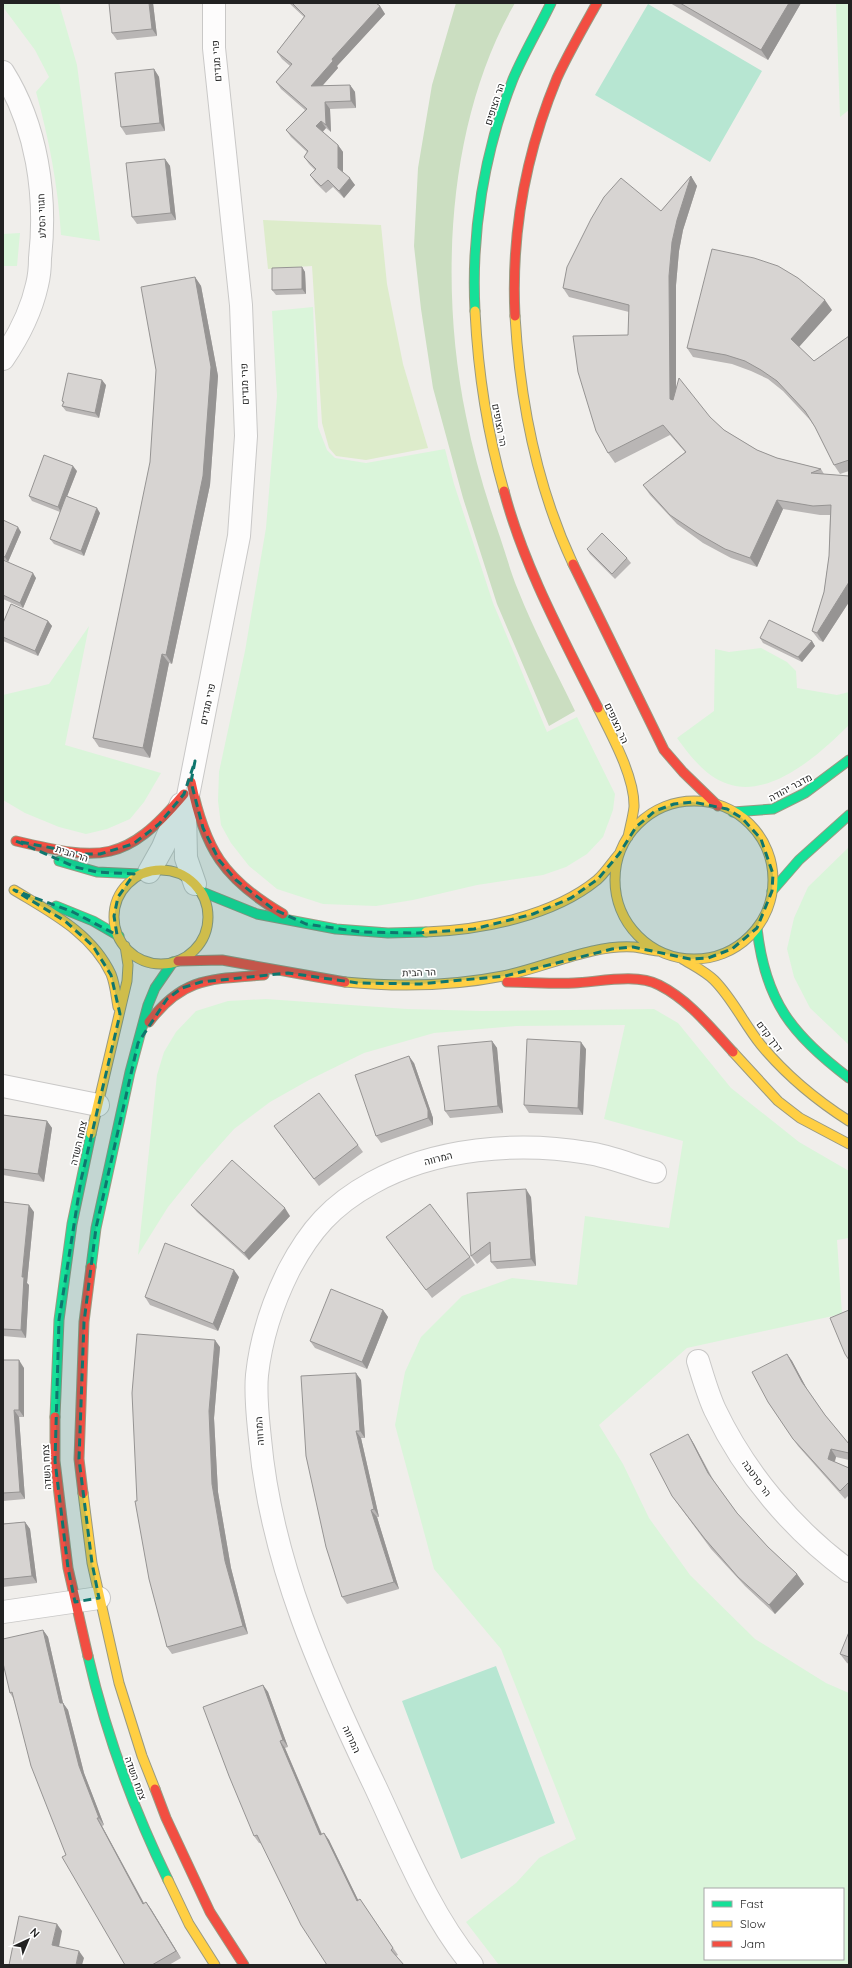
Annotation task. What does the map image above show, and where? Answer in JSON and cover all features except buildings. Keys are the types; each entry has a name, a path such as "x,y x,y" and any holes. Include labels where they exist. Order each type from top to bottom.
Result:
{"main road":[{"name":"הר הצופים","path":"551,3 521,60 492,146 482,195 476,241 475,298 477,350 483,399 491,443 524,553 617,746 629,777 634,806 628,837"},
{"path":"597,3 558,77 531,156 522,202 517,244 516,297 518,347 523,393 531,434 544,483 562,539 664,750 683,772 718,806"},
{"name":"מדבר יהודה","path":"733,812 773,809 805,793 849,760"},
{"path":"187,788 203,828 219,860 236,880 273,909 302,923"},
{"name":"הר הבית","path":"145,873 97,872 56,860 13,839 66,852 83,854 100,854 118,851 145,836 170,812 187,788"},
{"path":"197,888 257,914 343,930 418,933 474,929 533,914 571,898 598,879 619,854 628,837 636,827 655,811 674,804 693,802 709,803 733,812 742,818 761,839 770,862 772,891 766,913 757,928 745,941 720,955 708,958 681,958 658,951 643,941 631,928 621,911 615,881 619,854"},
{"path":"772,891 782,877 810,848 849,815"},
{"path":"156,870 172,871 182,874 197,888 204,898 208,913 206,930 199,944 192,952 175,961 162,964 146,961 137,957 125,946 119,936 114,916 118,897 127,884 145,873 156,870"},
{"path":"3,885 73,912 119,936"},
{"path":"14,890 65,921 93,946 111,975 120,1014"},
{"path":"757,928 758,953 763,971 781,1010 793,1028 812,1048 849,1078"},
{"name":"צמח השדה","path":"125,946 128,965 127,982 72,1224 59,1320 55,1411 55,1460 68,1568 98,1698 119,1764 143,1828 189,1924 214,1965"},
{"name":"הר הבית","path":"175,961 222,960 292,974 340,981 387,984 448,982 505,976 581,954 612,949 633,947 658,951"},
{"name":"דרך קדם","path":"681,958 703,970 715,981 766,1051 787,1074 815,1097 849,1121"},
{"name":"צמח השדה","path":"175,961 155,988 148,1005 102,1200 84,1322 80,1459 92,1563 121,1692 142,1756 166,1818 210,1912 244,1965"},
{"path":"138,1043 157,1011 167,1000 182,988 201,982 292,974"},
{"path":"448,982 573,983 623,979 643,980 658,984 684,1001 703,1019 778,1101 800,1118 849,1144"}],"street":[{"name":"פרי מגדים","path":"145,873 163,847 187,788 195,761 240,536 246,436 241,305 214,48 214,3"},
{"name":"חגווי הסלע","path":"3,72 26,118 36,152 42,201 42,242 38,285 27,317 3,359"},
{"name":"פרי מגדים","path":"187,788 185,826 186,858 197,888"},
{"path":"3,1086 98,1105"},
{"name":"המרווה","path":"472,1965 445,1929 428,1899 343,1720 305,1628 273,1522 263,1473 257,1379 263,1339 276,1299 298,1254 310,1234 326,1215 350,1195 384,1176 420,1162 448,1155 502,1148 588,1153 655,1172"},
{"name":"הר סרטבה","path":"698,1361 714,1409 730,1438 751,1470 775,1502 799,1527 829,1556 849,1571"},
{"path":"3,1612 99,1598"}],"highlighted area":[{"path":"195,761 191,782 203,828 219,860 236,880 273,909 306,924 361,932 418,933 474,929 533,914 571,898 598,879 619,854 636,827 655,811 674,804 693,802 727,809 742,818 761,839 773,874 772,891 757,928 732,949 708,958 690,959 633,947 612,949 505,976 420,984 358,983 288,973 201,982 182,988 167,999 138,1043 96,1228 84,1322 79,1459 92,1563 99,1598 75,1602 68,1568 55,1461 59,1320 81,1180 120,1014 111,975 93,946 65,921 14,890 73,912 117,935 114,916 118,897 134,874 97,872 75,867 16,841 83,854 100,854 133,844 159,824 184,794"}],"green space":[{"path":"3,3 59,3 77,65 100,241 61,235 58,198 52,162 36,92 49,77 35,50 3,7"},
{"path":"456,3 515,3 492,49 475,98 462,151 455,204 452,259 453,313 458,365 466,416 485,492 515,584 538,636 575,711 549,726 497,604 463,498 433,388 421,309 414,246 418,168 432,85"},
{"path":"836,3 849,3 849,110 840,117"},
{"path":"648,4 762,71 710,162 595,95"},
{"path":"263,220 381,225 387,284 403,364 428,448 366,460 336,456 329,448 322,423 312,266 268,269"},
{"path":"20,233 17,266 3,266 3,234"},
{"path":"313,307 318,427 327,450 335,458 366,463 445,449 454,484 493,603 547,732 577,717 615,794 613,810 603,837 587,854 566,867 543,875 477,885 413,900 376,906 323,904 277,889 249,866 231,843 221,825 218,801 219,772 245,651 266,528 277,396 272,311"},
{"path":"89,626 65,745 161,773 144,802 130,819 107,829 86,834 59,827 25,813 3,800 3,695 49,684"},
{"path":"761,648 787,662 796,671 797,688 837,695 849,692 849,725 810,760 794,771 761,785 744,787 720,781 706,771 693,759 677,738 714,711 715,649 729,652"},
{"path":"849,847 849,1045 810,1008 794,977 787,949 794,918 808,887"},
{"path":"266,999 407,1009 482,1011 654,1009 678,1023 731,1088 799,1142 849,1171 849,1238 837,1240 842,1314 687,1348 599,1425 623,1464 649,1518 690,1575 755,1639 826,1683 849,1693 849,1965 499,1965 466,1922 516,1883 539,1858 576,1839 501,1649 434,1569 395,1425 405,1372 421,1337 462,1296 512,1278 577,1285 585,1216 669,1228 683,1141 604,1119 625,1025 516,1026 434,1033 364,1053 309,1080 270,1102 234,1129 201,1166 168,1207 138,1255 157,1075 164,1052 176,1032 196,1011 228,1001"},
{"path":"496,1666 555,1823 461,1859 402,1701"}],"traffic: fast":[{"path":"475,311 475,252 478,223 487,164 494,135 513,79 551,3"},
{"path":"733,812 773,809 805,793 849,760"},
{"path":"772,891 799,860 849,815"},
{"path":"59,861 97,872 140,874"},
{"path":"200,891 257,914 336,929 388,933 426,932"},
{"path":"56,906 93,921 119,936"},
{"path":"757,928 761,954 767,976 775,996 785,1014 797,1031 812,1047 849,1078"},
{"path":"91,1267 96,1228 130,1072 148,1005 155,988 173,962"},
{"path":"55,1417 59,1320 72,1224 91,1134"},
{"path":"88,1656 112,1742 143,1826 168,1880"}],"traffic: slow":[{"path":"475,311 478,357 484,402 504,491"},
{"path":"515,316 521,380 532,443 549,505 573,564"},
{"path":"598,708 621,756 631,783 634,807 628,837"},
{"path":"694,801 724,807 750,824 767,850 773,880 767,910 750,936 724,953 694,959 664,953 638,936 621,910 615,880 621,850 638,824 664,807 694,801"},
{"path":"426,932 448,931 493,924 538,912 560,903 597,880 619,854"},
{"path":"161,870 179,874 194,884 204,899 208,917 204,935 194,950 179,960 161,964 143,960 128,950 118,935 114,917 118,899 128,884 143,874 161,870"},
{"path":"14,890 56,915 81,935 93,947 111,974 118,1007"},
{"path":"91,1134 127,981 128,965 125,946"},
{"path":"345,982 385,985 445,984 503,976 568,957 602,949 634,947 658,951"},
{"path":"681,958 703,971 721,987 761,1045 791,1077 813,1096 849,1121"},
{"path":"733,1052 778,1101 800,1118 849,1144"},
{"path":"83,1493 92,1563 119,1683 142,1756 155,1789"},
{"path":"168,1880 189,1924 215,1965"}],"traffic: jam":[{"path":"515,316 514,286 518,225 529,165 546,106 557,78 571,49 597,3"},
{"path":"504,491 512,519 533,575 558,629 598,708"},
{"path":"573,564 664,750 683,772 718,806"},
{"path":"191,782 203,826 210,844 220,860 231,875 245,888 283,914"},
{"path":"16,841 70,852 91,853 110,851 127,845 145,834 184,794"},
{"path":"178,961 222,960 345,982"},
{"path":"149,1022 162,1007 186,988 213,980 264,975"},
{"path":"507,982 566,983 617,979 640,979 650,981 670,991 690,1006 733,1052"},
{"path":"83,1493 79,1459 84,1322 91,1267"},
{"path":"55,1417 55,1461 68,1568 88,1656"},
{"path":"155,1789 166,1818 210,1912 244,1965"}]}
